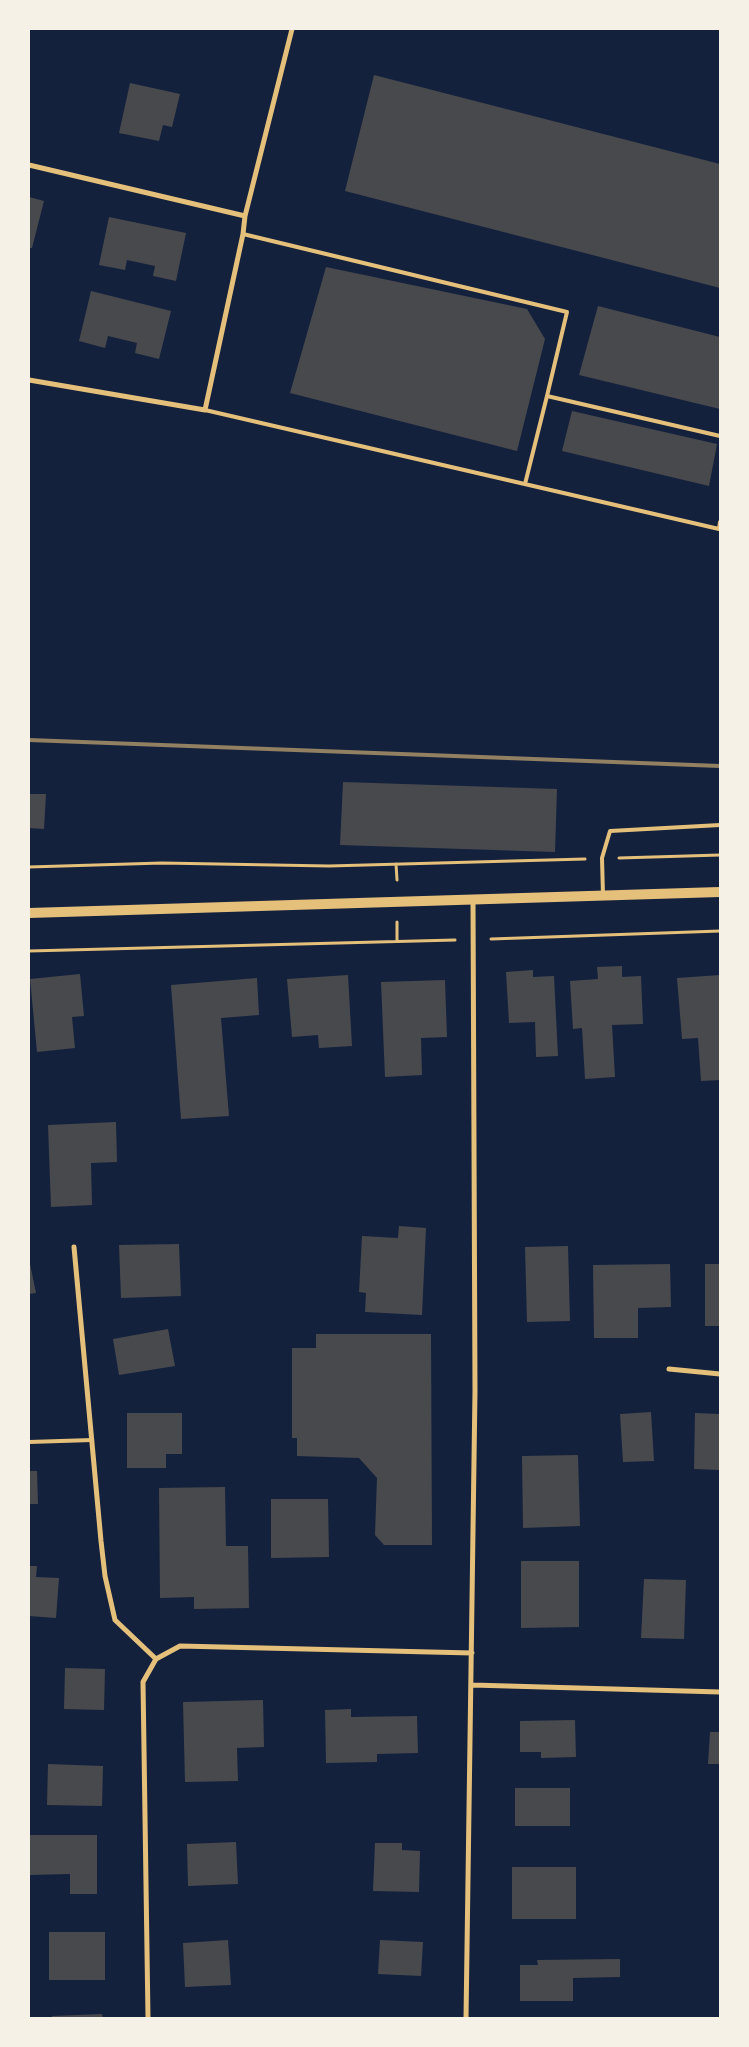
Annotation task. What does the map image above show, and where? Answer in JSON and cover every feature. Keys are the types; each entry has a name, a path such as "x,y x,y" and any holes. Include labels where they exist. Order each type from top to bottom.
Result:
{"main road":[{"path":"29,913 473,898 720,892"}],"street":[{"path":"29,380 204,410 243,234 245,216 292,29"},
{"path":"29,165 245,216"},
{"path":"466,2018 475,1391 473,898"},
{"path":"74,1247 100,1541 114,1620 156,1659"},
{"path":"669,1369 720,1374"},
{"path":"148,2018 143,1682 156,1659 180,1646 472,1653"},
{"path":"472,1685 720,1692"}],"lane":[{"path":"243,234 567,312 526,484"},
{"path":"547,396 720,436"},
{"path":"204,410 719,529 720,522"},
{"path":"603,896 602,858 610,831 720,824"},
{"path":"29,1442 92,1440"}],"path":[{"path":"29,867 162,863 329,866 720,856"},
{"path":"29,951 720,931"}],"building":[{"path":"374,75 720,164 720,288 345,191"},
{"path":"130,83 180,94 172,127 163,125 159,141 119,133"},
{"path":"29,197 44,201 32,248 29,248"},
{"path":"109,217 186,233 176,281 153,276 155,266 127,260 125,270 99,265"},
{"path":"326,267 527,309 545,339 517,451 290,393"},
{"path":"91,291 171,311 159,359 135,353 137,343 108,336 105,348 79,341"},
{"path":"598,306 720,337 720,409 579,375"},
{"path":"572,411 717,444 709,486 562,451"},
{"path":"343,782 557,789 555,852 340,845"},
{"path":"29,794 46,794 44,829 29,828"},
{"path":"622,966 622,977 641,976 643,1024 612,1025 615,1077 585,1079 582,1028 573,1029 570,981 598,979 597,967"},
{"path":"533,970 533,977 554,976 558,1056 536,1057 535,1022 509,1023 506,972"},
{"path":"80,974 84,1016 72,1017 75,1048 37,1052 30,979"},
{"path":"348,975 352,1046 319,1048 318,1035 292,1037 287,979"},
{"path":"720,975 720,1080 701,1081 698,1038 682,1039 677,978"},
{"path":"257,978 259,1015 221,1018 229,1116 181,1119 171,985"},
{"path":"445,980 447,1037 421,1038 422,1075 385,1077 381,982"},
{"path":"116,1122 117,1162 91,1163 92,1205 51,1207 48,1125"},
{"path":"399,1226 426,1228 422,1315 365,1312 366,1293 359,1292 362,1236 398,1238"},
{"path":"179,1244 181,1296 121,1298 119,1245"},
{"path":"568,1246 570,1321 527,1322 525,1247"},
{"path":"29,1259 36,1293 29,1294"},
{"path":"670,1264 671,1307 638,1308 638,1338 594,1338 593,1265"},
{"path":"705,1264 720,1264 720,1326 705,1326"},
{"path":"168,1329 175,1366 119,1375 113,1339"},
{"path":"316,1334 431,1334 432,1545 384,1545 375,1535 377,1478 359,1458 297,1456 297,1438 292,1438 292,1348 316,1348"},
{"path":"651,1412 654,1461 623,1462 620,1414"},
{"path":"127,1413 182,1413 182,1454 166,1454 166,1468 127,1468"},
{"path":"695,1413 720,1414 720,1470 694,1469"},
{"path":"578,1455 580,1526 523,1528 522,1456"},
{"path":"29,1471 37,1471 38,1504 29,1504"},
{"path":"225,1487 226,1546 248,1546 249,1608 194,1609 194,1597 160,1598 159,1488"},
{"path":"271,1499 328,1499 329,1557 271,1558"},
{"path":"521,1561 579,1561 579,1627 521,1628"},
{"path":"29,1566 37,1566 36,1577 59,1578 56,1618 29,1616"},
{"path":"644,1579 686,1580 684,1639 641,1638"},
{"path":"65,1668 105,1669 104,1710 64,1709"},
{"path":"263,1700 264,1747 237,1748 238,1781 185,1782 183,1702"},
{"path":"351,1709 351,1717 417,1716 418,1753 377,1754 377,1762 326,1763 325,1710"},
{"path":"575,1720 576,1757 541,1758 541,1752 520,1752 520,1721"},
{"path":"710,1732 720,1732 720,1764 708,1764"},
{"path":"48,1764 103,1766 102,1806 47,1805"},
{"path":"515,1788 570,1788 570,1826 515,1826"},
{"path":"29,1835 97,1835 97,1894 70,1894 70,1874 29,1875"},
{"path":"236,1842 238,1884 188,1886 187,1844"},
{"path":"375,1843 402,1843 402,1850 420,1851 419,1892 373,1891"},
{"path":"512,1867 576,1867 576,1919 512,1919"},
{"path":"49,1932 105,1932 105,1980 49,1980"},
{"path":"228,1940 231,1985 185,1987 183,1943"},
{"path":"380,1940 423,1942 421,1976 378,1974"},
{"path":"620,1959 620,1977 573,1978 573,2001 520,2001 520,1965 538,1965 537,1960"},
{"path":"102,2014 103,2018 52,2018 52,2016"}],"railway":[{"path":"29,740 720,766"}]}
